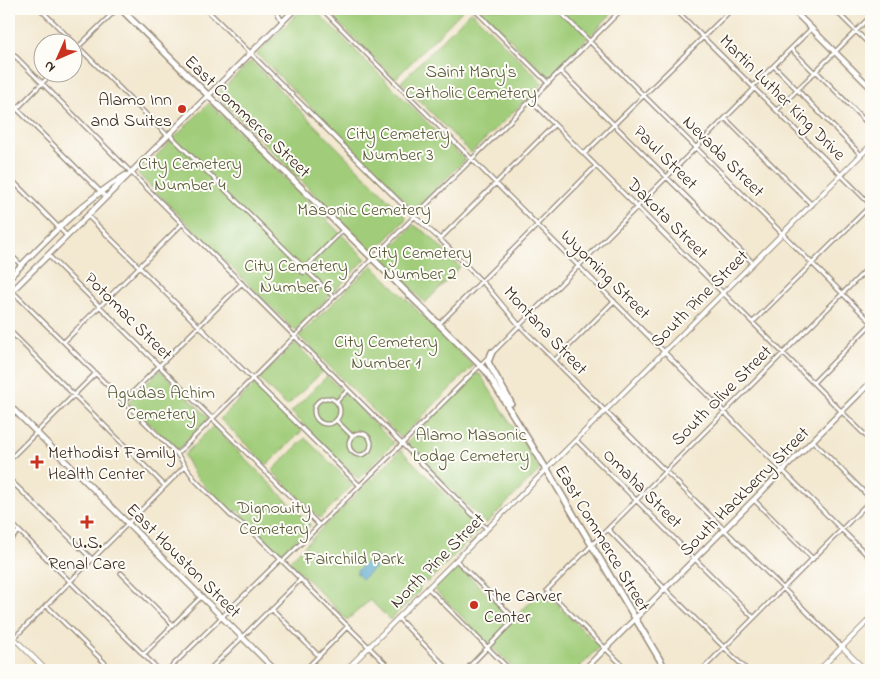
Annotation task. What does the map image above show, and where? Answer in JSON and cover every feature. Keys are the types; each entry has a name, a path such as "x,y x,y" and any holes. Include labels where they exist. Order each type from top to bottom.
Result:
{"main road":[{"name":"East Commerce Street","path":"119,9 344,229 492,379 666,670"},
{"path":"11,291 295,9"},
{"path":"792,9 871,88"},
{"path":"9,278 60,228 101,192 132,172"},
{"path":"9,282 16,275 20,267"},
{"path":"11,291 25,275 26,272 20,267"},
{"name":"East Commerce Street","path":"492,352 488,362 512,405 517,420"},
{"name":"South Hackberry Street","path":"584,670 871,382"},
{"name":"East Houston Street","path":"9,405 275,670"}],"street":[{"path":"40,9 63,32"},
{"path":"82,43 119,9"},
{"name":"Montana Street","path":"206,9 415,217 440,239 481,281 519,325 865,670"},
{"path":"275,9 282,21"},
{"name":"Wyoming Street","path":"322,9 871,559"},
{"path":"474,9 548,83"},
{"name":"Nevada Street","path":"557,9 871,323"},
{"path":"176,454 622,9"},
{"name":"Martin Luther King Drive","path":"675,9 871,204"},
{"path":"584,154 732,9"},
{"path":"834,9 871,46"},
{"path":"777,110 871,16"},
{"path":"168,670 402,444 812,28"},
{"path":"791,49 871,127"},
{"path":"9,50 487,529"},
{"path":"82,51 302,266 302,271 307,271 334,297"},
{"path":"774,66 862,155"},
{"name":"Paul Street","path":"560,71 753,263"},
{"path":"9,117 42,83"},
{"name":"Dakota Street","path":"530,100 871,441"},
{"path":"9,101 106,198"},
{"path":"725,118 812,205"},
{"path":"440,239 554,125"},
{"name":"South Pine Street","path":"547,470 871,145"},
{"path":"439,324 596,166"},
{"path":"9,177 67,236"},
{"path":"753,322 871,204"},
{"path":"88,216 359,485"},
{"path":"64,342 182,224"},
{"path":"302,266 307,266 344,229"},
{"path":"9,253 20,267"},
{"name":"Potomac Street","path":"48,255 319,525"},
{"name":"South Olive Street","path":"606,649 547,590 871,264"},
{"path":"307,266 307,271"},
{"path":"123,402 242,283"},
{"path":"11,291 176,454 195,480 231,516 251,530 392,670"},
{"path":"555,360 614,301"},
{"path":"813,383 871,323"},
{"path":"9,330 165,486"},
{"path":"9,460 96,374"},
{"path":"336,402 348,390"},
{"path":"324,399 336,402 339,411 336,420 329,424 321,422 316,417 314,411 318,402 324,399"},
{"path":"336,420 352,436"},
{"path":"361,433 368,436 371,445 368,452 359,456 352,453 349,443 352,436 361,433"},
{"name":"Omaha Street","path":"576,440 754,618"},
{"path":"702,670 871,500 812,441"},
{"path":"9,643 185,466"},
{"name":"North Pine Street","path":"346,670 547,470"},
{"path":"9,478 92,559"},
{"path":"754,500 813,559"},
{"path":"9,521 159,670"},
{"path":"608,529 747,670"},
{"path":"9,541 19,531"},
{"path":"456,560 512,617 512,622 466,670"},
{"path":"121,573 172,624"},
{"path":"208,670 301,579"},
{"path":"428,588 510,670"},
{"path":"143,655 201,596"},
{"path":"46,605 109,669"},
{"path":"271,608 319,656"},
{"path":"398,618 449,670"},
{"path":"819,670 871,618"},
{"path":"305,670 348,626"},
{"path":"9,633 46,670"},
{"path":"606,649 627,670"},
{"path":"214,665 218,670"}],"green space":[{"name":"City Cemetery Number 3","path":"302,9 314,9 465,160 414,210 257,54"},
{"path":"325,9 464,9 395,79"},
{"path":"479,9 616,9 549,78"},
{"name":"Saint Mary's Catholic Cemetery","path":"471,11 543,83 471,153 401,82"},
{"name":"Masonic Cemetery","path":"251,61 407,218 373,253 216,95"},
{"path":"209,103 366,259 295,331 138,174"},
{"name":"City Cemetery Number 2","path":"414,225 429,235 460,267 425,303 380,258"},
{"name":"City Cemetery Number 1","path":"372,265 473,366 401,438 299,336"},
{"path":"295,343 323,371 287,406 259,379"},
{"name":"Agudas Achim Cemetery","path":"160,370 209,418 177,451 128,402"},
{"name":"Alamo Masonic Lodge Cemetery","path":"475,374 480,374 540,470 486,524 406,444"},
{"path":"327,376 394,443 358,479 291,412"},
{"path":"255,384 302,431 267,465 220,419"},
{"name":"Dignowity Cemetery","path":"213,426 311,525 282,555 237,510 233,514 195,476 184,455"},
{"path":"305,438 353,485 320,518 272,471"},
{"name":"Fairchild Park","path":"401,450 480,529 429,581 421,583 419,592 390,620 370,600 347,620 289,561"},
{"name":"The Carver Center","path":"457,565 513,619 543,590 600,647 577,670 515,670 434,589"}],"water":[{"path":"373,555 381,562 362,579 357,574 357,571"}],"place":[{"name":"Alamo Inn and Suites","path":"182,109"},
{"name":"Methodist Family Health Center","path":"37,462"},
{"name":"U.S. Renal Care","path":"87,522"},
{"name":"The Carver Center","path":"474,605"}],"park label":[{"name":"City Cemetery Number 4","path":"190,173"},
{"name":"City Cemetery Number 6","path":"296,275"}]}
